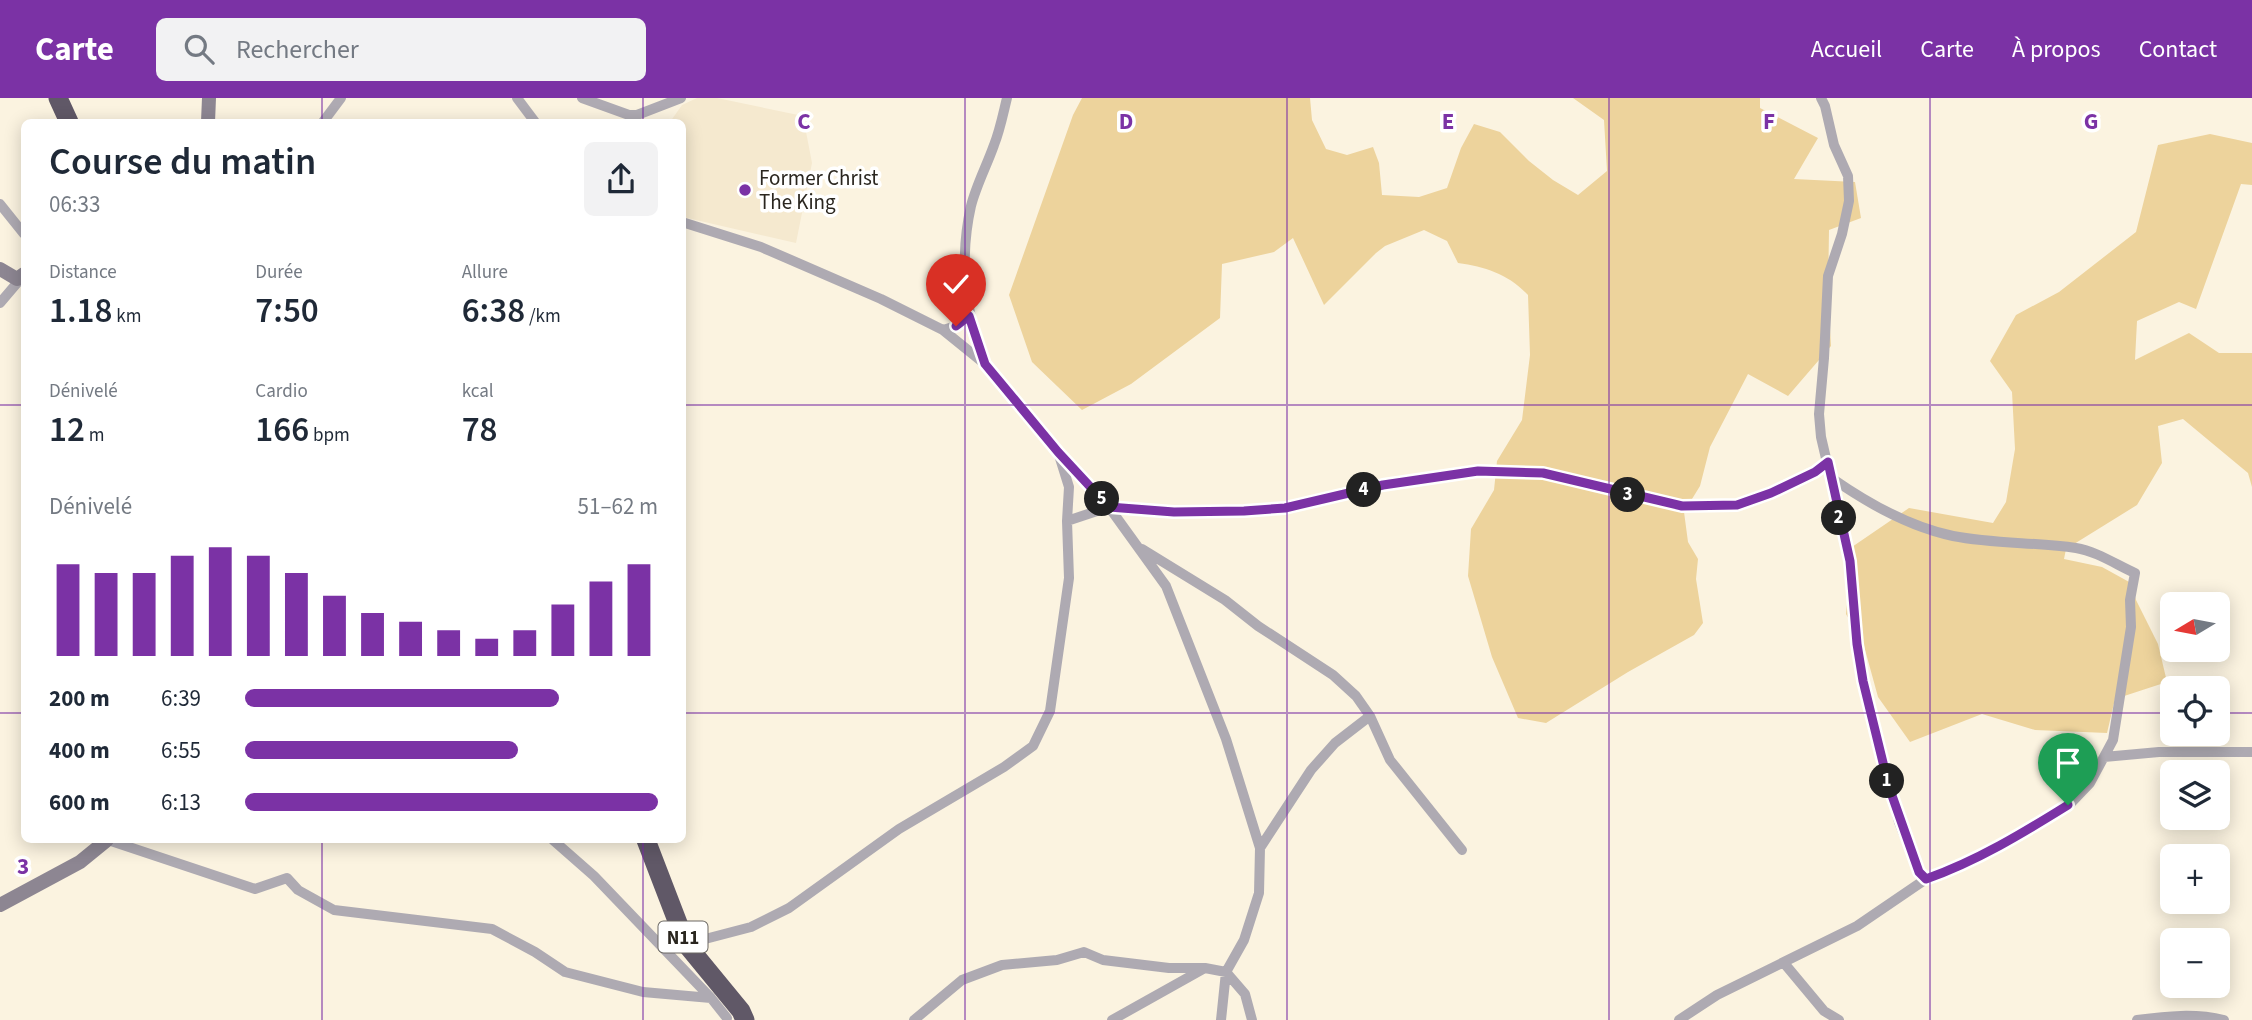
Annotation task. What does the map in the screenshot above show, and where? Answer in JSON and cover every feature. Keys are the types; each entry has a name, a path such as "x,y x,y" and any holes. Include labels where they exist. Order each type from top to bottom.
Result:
{"highway":[{"path":"58,98 68,119"},
{"name":"N11","path":"647,843 686,944 735,1017"}],"street":[{"path":"208,119 209,98"},
{"path":"325,119 341,98"},
{"path":"517,98 533,119"},
{"path":"582,98 620,114 637,115 681,98"},
{"path":"985,364 969,316 965,284 966,242 971,205 996,141 1007,98"},
{"path":"1821,98 1834,145 1847,176 1849,201 1842,234 1828,276 1818,414 1850,561 1863,681 1899,821 1919,872 1926,879"},
{"path":"0,204 21,230"},
{"path":"686,223 761,247 881,299 943,330 985,364 1058,452 1109,507 1141,548 1166,586 1186,634 1226,738 1260,848 1259,893 1244,940 1226,972 1221,1020"},
{"path":"0,269 17,279 21,276"},
{"path":"0,303 21,278"},
{"path":"943,330 956,326 969,316"},
{"path":"686,944 751,927 789,908 899,829 1004,767 1032,746 1050,711 1069,579 1069,486 1058,452"},
{"path":"1067,521 1109,507 1174,512 1285,508 1383,485 1478,471 1543,473 1682,506 1737,505 1771,493 1815,472 1828,462"},
{"path":"1679,1020 1717,995 1857,926 1926,879 1996,849 2068,805 2090,783 2113,740 2131,627 2130,600 2135,573 2078,548 2008,544 1951,536 1909,522 1864,501 1833,479"},
{"path":"1141,548 1225,600 1258,626 1333,675 1356,696 1370,716 1390,760 1462,850"},
{"path":"1260,848 1311,770 1335,743 1370,716"},
{"path":"2104,757 2159,752 2252,752"},
{"path":"0,905 80,862 103,843"},
{"path":"116,843 255,889 287,878 298,890 334,910 492,929 565,972 643,992 711,998"},
{"path":"556,843 594,876 711,998 735,1017"},
{"path":"914,1020 962,980 1002,965 1057,960 1084,952 1103,960 1226,972 1245,994 1252,1020"},
{"path":"1784,963 1824,1011 1839,1020"},
{"path":"1112,1020 1205,968"},
{"path":"2137,1020 2205,1016 2224,1020"}],"shaded area":[{"name":"Former Christ The King","path":"697,98 717,98 803,116 812,163 796,243 686,218 686,119 672,119 682,105"},
{"path":"1082,98 1310,98 1312,120 1326,149 1347,155 1373,147 1379,163 1382,195 1419,197 1447,188 1461,148 1474,124 1500,132 1529,161 1578,195 1607,171 1604,120 1573,98 1760,98 1760,108 1818,138 1794,179 1855,182 1861,218 1829,230 1828,296 1831,346 1788,396 1748,374 1710,447 1700,486 1684,512 1688,542 1698,559 1696,579 1703,623 1694,635 1546,723 1518,718 1492,657 1468,576 1471,529 1494,490 1497,461 1522,420 1530,355 1528,295 1513,282 1496,273 1458,263 1447,241 1424,230 1385,246 1324,305 1293,238 1274,252 1222,264 1220,318 1131,384 1082,410 1032,362 1009,295 1073,115"},
{"path":"2210,134 2252,143 2252,185 2241,184 2196,309 2179,302 2137,321 2135,360 2189,333 2219,353 2252,353 2252,487 2248,473 2183,419 2158,426 2162,463 2137,505 2066,549 2064,559 2102,567 2131,583 2136,600 2158,644 2160,662 2162,662 2166,676 2160,676 2160,684 2115,699 2107,733 2035,730 1982,714 1910,742 1878,697 1864,646 1846,614 1850,575 1849,549 1909,508 1993,523 2006,502 2015,449 2012,392 1990,361 2016,315 2059,292 2136,232 2158,145"}],"place":[{"name":"Former Christ The King","path":"745,190"}],"route":[{"path":"956,326 969,316 985,364 1058,452 1109,507 1174,512 1285,508 1383,485 1478,471 1543,473 1682,506 1737,505 1771,493 1815,472 1828,462 1850,561 1863,681 1889,787 1919,872 1926,879 1996,849 2068,805"}]}
